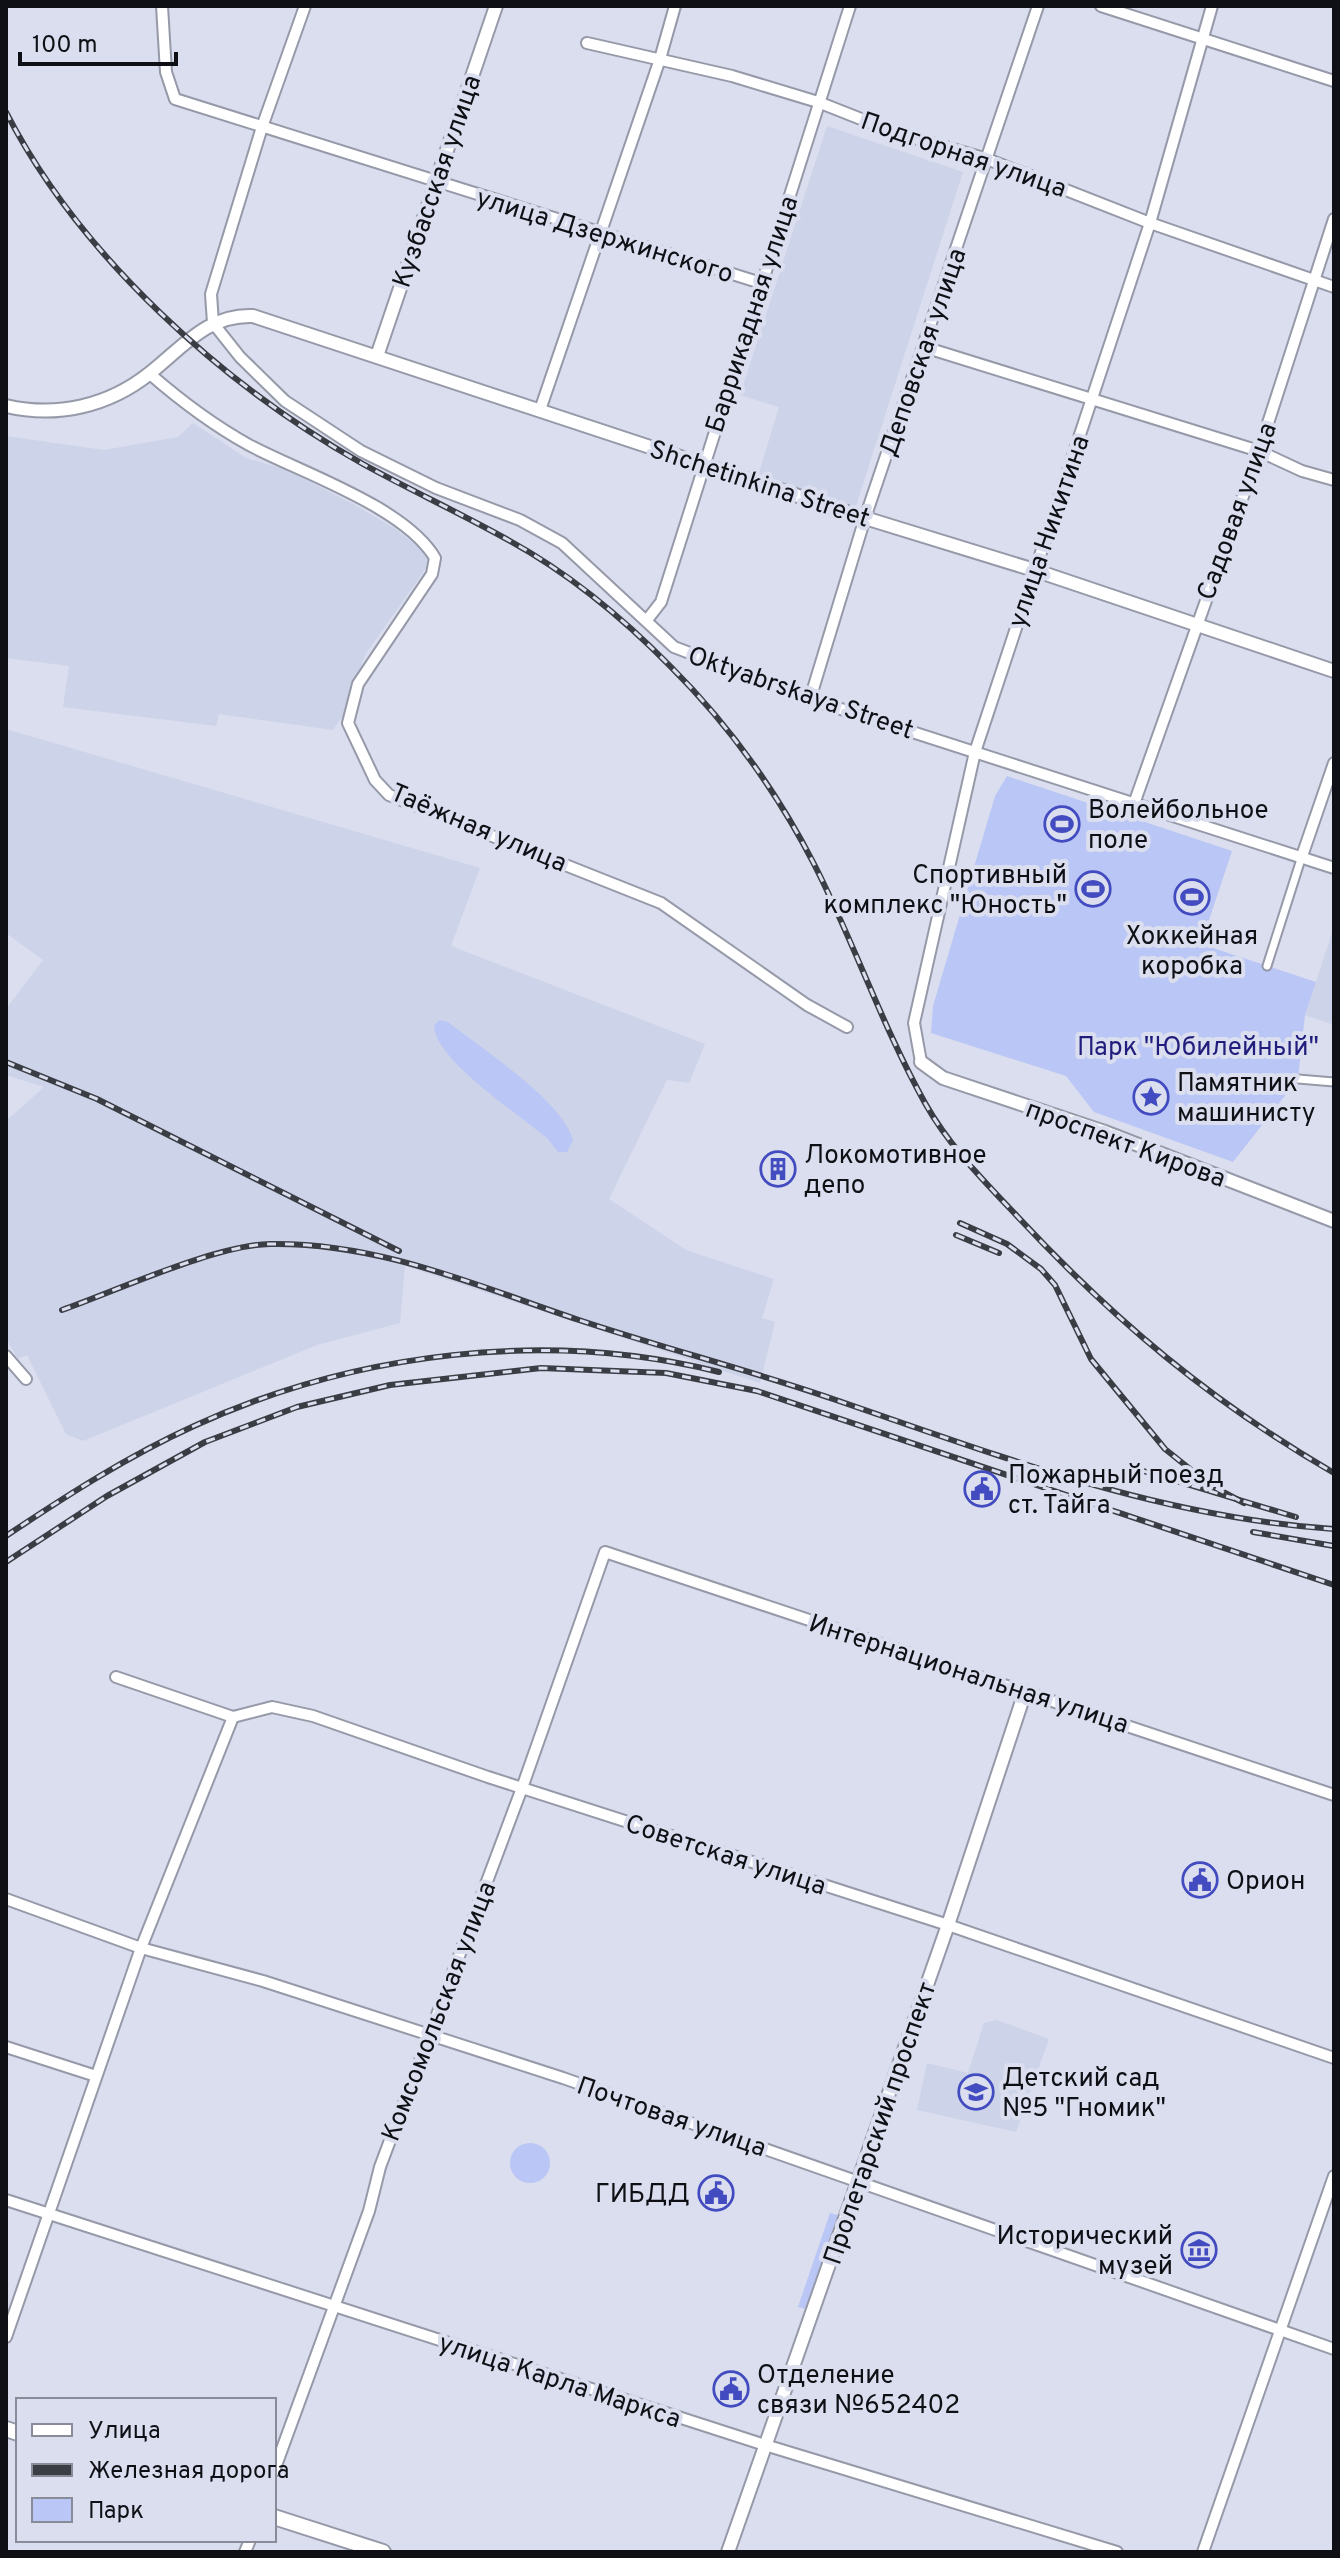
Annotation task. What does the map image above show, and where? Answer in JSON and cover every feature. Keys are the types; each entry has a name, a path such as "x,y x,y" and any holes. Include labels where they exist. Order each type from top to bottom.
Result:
{"main road":[{"path":"276,2518 383,2552"}],"street":[{"name":"улица Дзержинского","path":"162,6 166,72 175,99 761,283"},
{"path":"213,323 211,294 262,127 305,6"},
{"name":"Кузбасская улица","path":"377,356 496,6"},
{"path":"540,410 602,234 675,6"},
{"name":"Баррикадная улица","path":"647,620 661,602 850,6"},
{"name":"Деповская улица","path":"810,699 865,518 1038,6"},
{"path":"1101,6 1334,81"},
{"name":"улица Никитина","path":"921,1062 914,1023 975,752 1150,223 1212,6"},
{"name":"Подгорная улица","path":"587,43 660,59 818,102 894,132 987,159 1150,223 1334,287"},
{"name":"Садовая улица","path":"1135,801 1259,451 1311,280 1334,219"},
{"name":"Shchetinkina Street","path":"6,406 46,411 90,406 150,374 188,339 213,323 232,315 253,316 865,518 1196,623 1334,671"},
{"name":"Oktyabrskaya Street","path":"213,323 260,379 316,423 436,488 540,529 562,543 674,647 810,699 1135,801 1334,868"},
{"path":"924,347 1259,451 1334,480"},
{"name":"Таёжная улица","path":"150,374 189,408 248,444 354,495 395,521 427,544 435,558 432,574 358,684 348,723 375,780 389,795 661,903 807,1005 847,1027"},
{"path":"1267,966 1334,763"},
{"name":"проспект Кирова","path":"921,1062 943,1078 1105,1132 1334,1221"},
{"path":"1298,1079 1334,1082"},
{"path":"6,1356 26,1379"},
{"name":"Интернациональная улица","path":"605,1552 1334,1795"},
{"name":"Комсомольская улица","path":"276,2465 605,1552"},
{"path":"6,2337 141,1948 233,1717 116,1677"},
{"name":"Пролетарский проспект","path":"728,2552 948,1925 1025,1692"},
{"name":"Советская улица","path":"233,1717 272,1707 313,1716 522,1788 948,1925 1334,2058"},
{"name":"Почтовая улица","path":"6,1899 141,1948 263,1981 430,2034 1334,2349"},
{"path":"6,2047 96,2076"},
{"path":"1203,2552 1334,2176"},
{"name":"улица Карла Маркса","path":"6,2200 765,2445 1117,2552"}],"shaded area":[{"path":"827,126 963,172 856,506 758,476 779,407 740,395"},
{"path":"193,423 246,458 287,470 357,506 397,530 428,555 429,564 365,655 345,713 333,730 219,714 216,726 63,707 69,666 6,658 6,436 104,450 178,437"},
{"path":"6,729 480,868 451,946 705,1044 689,1083 667,1080 609,1199 686,1250 774,1279 762,1318 775,1322 760,1383 405,1266 400,1323 317,1345 83,1441 66,1434 27,1355 18,1359 6,1338 6,1121 44,1087 6,1075 6,1009 43,960 6,933"},
{"path":"1334,927 1334,1025 1305,1015"},
{"name":"Детский сад №5 \"Гномик\"","path":"997,2020 1049,2039 1016,2132 917,2110 927,2063 968,2073 984,2023"}],"green space":[{"name":"Парк \"Юбилейный\"","path":"1007,776 1232,851 1201,944 1316,982 1305,1015 1298,1079 1233,1162 1094,1112 1066,1076 931,1033 933,1006 995,796"},
{"path":"439,1020 448,1022 500,1061 554,1108 573,1140 567,1152 558,1152 548,1139 463,1071 438,1040 434,1026"},
{"path":"530,2143 544,2149 550,2163 544,2177 530,2183 516,2177 510,2163 516,2149"},
{"path":"830,2213 838,2215 806,2309 798,2307"}],"railway":[{"path":"6,112 37,165 114,266 208,356 311,432 363,464 492,531 575,582 615,614 671,667 732,735 784,811 814,864 910,1074 934,1119 956,1148 992,1190 1090,1290 1166,1357 1246,1417 1334,1473"},
{"path":"6,1062 97,1099 399,1251"},
{"path":"960,1223 1007,1244 1041,1269 1055,1285 1091,1359 1165,1449 1210,1485 1244,1503"},
{"path":"956,1235 999,1253"},
{"path":"62,1310 194,1260 247,1246 310,1245 350,1250 465,1280 579,1320 801,1388 1080,1481 1205,1512 1334,1529"},
{"path":"6,1536 121,1463 169,1438 256,1401 320,1380 386,1365 452,1355 520,1351 587,1352 654,1359 719,1372"},
{"path":"6,1562 107,1496 205,1442 297,1407 390,1385 541,1368 666,1373 757,1391 1334,1585"},
{"path":"1140,1470 1296,1517"},
{"path":"1253,1532 1334,1546"}],"place":[{"name":"Волейбольное поле","path":"1062,824"},
{"name":"Спортивный комплекс \"Юность\"","path":"1093,889"},
{"name":"Хоккейная коробка","path":"1192,897"},
{"name":"Памятник машинисту","path":"1151,1097"},
{"name":"Локомотивное депо","path":"778,1169"},
{"name":"Пожарный поезд ст. Тайга","path":"982,1489"},
{"name":"Орион","path":"1200,1880"},
{"name":"Детский сад №5 \"Гномик\"","path":"976,2092"},
{"name":"ГИБДД","path":"716,2193"},
{"name":"Исторический музей","path":"1199,2250"},
{"name":"Отделение связи №652402","path":"731,2389"}]}
